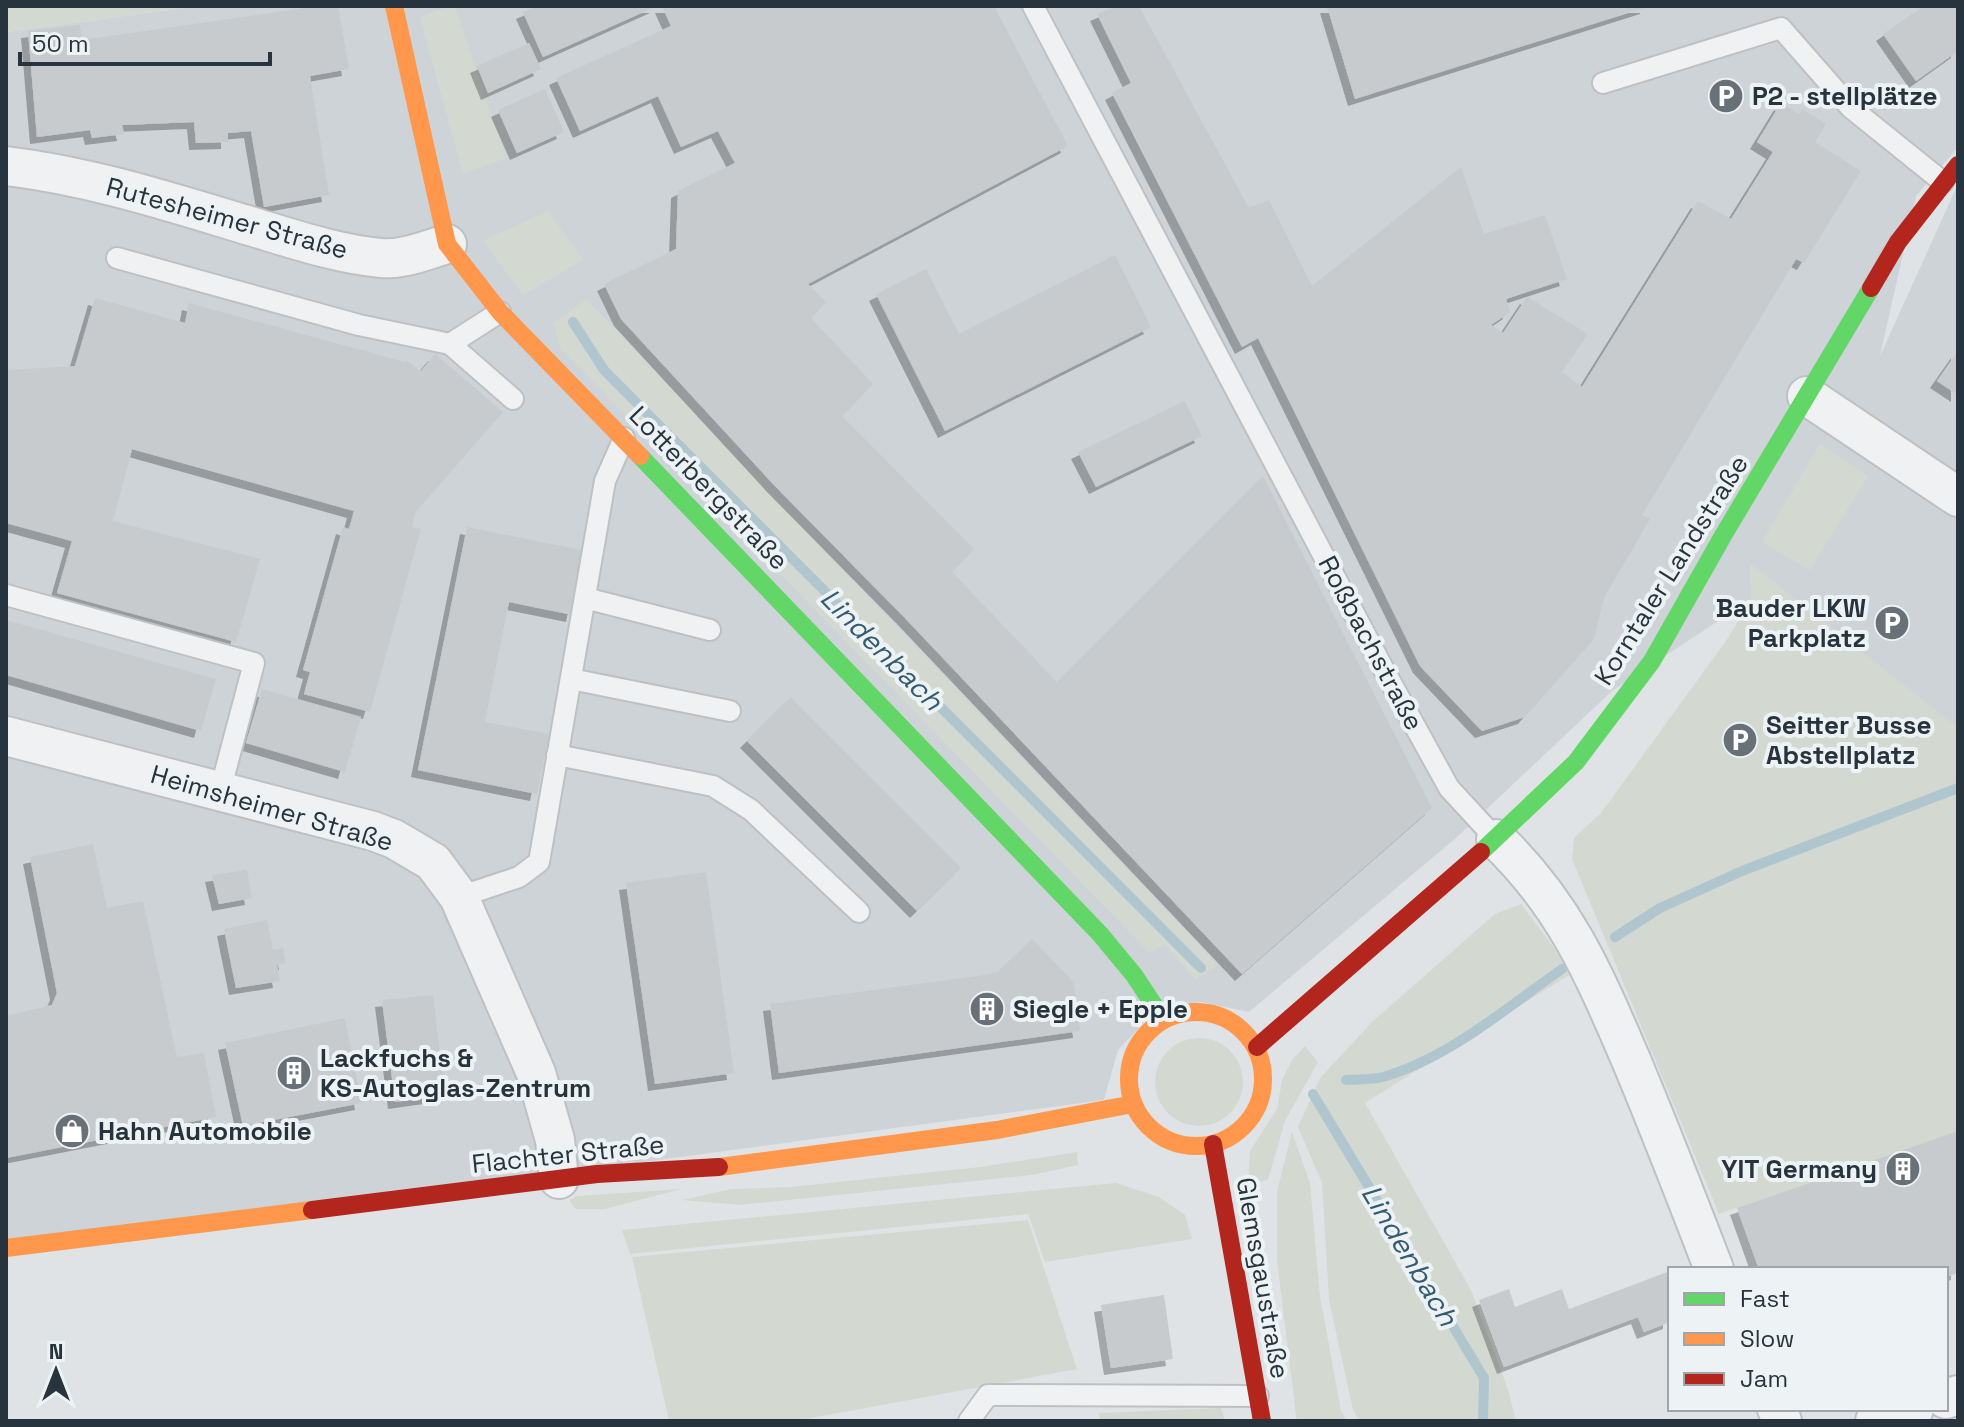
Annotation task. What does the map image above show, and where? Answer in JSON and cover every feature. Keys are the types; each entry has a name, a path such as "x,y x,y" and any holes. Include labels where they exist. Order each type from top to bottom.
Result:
{"main road":[{"name":"Lotterbergstraße","path":"394,6 447,244 500,312 1100,934 1134,975 1163,1019"},
{"name":"Korntaler Landstraße","path":"1257,1047 1496,839 1576,762 1652,661 1898,242 1958,165"},
{"path":"1189,1011 1216,1013 1239,1026 1257,1047 1265,1076 1259,1106 1240,1130 1213,1144 1193,1147 1174,1143 1156,1134 1142,1120 1133,1104 1128,1080 1132,1056 1144,1034 1163,1019 1189,1011"},
{"name":"Flachter Straße","path":"6,1248 559,1179 729,1166 997,1130 1133,1104"},
{"name":"Glemsgaustraße","path":"1213,1144 1262,1421"}],"street":[{"name":"Rutesheimer Straße","path":"6,166 59,172 324,248 384,259 408,256 447,244"},
{"path":"1807,396 1958,497"},
{"name":"Heimsheimer Straße","path":"6,736 394,839 433,862 459,897 536,1073 552,1126 559,1179"},
{"name":"Roßbachstraße","path":"1496,839 1532,875 1577,942 1656,1120 1713,1267"},
{"path":"1875,1421 1908,1411"}],"lane":[{"name":"Roßbachstraße","path":"1033,6 1442,775 1463,805 1496,839"},
{"path":"1603,83 1781,28 1851,108 1943,182"},
{"path":"117,258 359,325 450,344 513,399"},
{"path":"450,344 500,312"},
{"path":"459,897 519,877 539,862 605,481 624,438"},
{"path":"6,595 254,663 220,791"},
{"path":"585,598 710,630"},
{"path":"571,679 730,711"},
{"path":"557,755 713,786 751,810 859,912"},
{"path":"969,1421 988,1395 1258,1396"}],"shaded area":[{"path":"6,6 198,6 6,32"},
{"path":"198,6 1958,6 1958,147 1916,196 1880,356 1958,184 1958,736 1750,600 1612,691 1456,838 1249,1012 1201,1002 1156,1010 1118,1050 1104,1100 6,1248 6,32"},
{"path":"455,6 506,158 463,174 420,17"},
{"path":"548,211 583,260 523,295 483,241"},
{"path":"586,299 1218,965 1195,979 1164,944 1150,953 560,348 554,323"},
{"path":"1820,444 1868,476 1810,570 1762,542"},
{"path":"1750,563 1958,728 1958,1132 1719,1214 1572,859 1574,838 1601,813 1728,638 1751,599"},
{"path":"1521,904 1564,961 1569,975 1365,1103 1471,1290 1508,1389 1516,1421 1359,1421 1353,1410 1329,1300 1322,1183 1298,1127 1320,1078 1372,1022 1495,914"},
{"path":"1199,1038 1216,1041 1230,1051 1240,1065 1243,1082 1240,1099 1230,1113 1216,1123 1199,1126 1182,1123 1168,1113 1158,1099 1155,1082 1158,1065 1168,1051 1182,1041"},
{"path":"1305,1046 1318,1062 1285,1121 1268,1180 1248,1184 1250,1151 1277,1109 1282,1080 1292,1060"},
{"path":"1292,1132 1310,1183 1320,1296 1341,1411 1347,1421 1297,1421 1296,1416 1277,1260 1277,1191"},
{"path":"1077,1152 1078,1165 1032,1175 740,1205 682,1200 731,1189 790,1187 980,1167"},
{"path":"1116,1183 1159,1197 1185,1215 1192,1239 1045,1262 1028,1214 630,1254 622,1230"},
{"path":"681,1189 605,1209 576,1209 569,1201 577,1196"},
{"path":"1028,1220 1077,1369 795,1421 669,1421 632,1257"},
{"path":"1221,1408 1225,1421 1100,1421 1099,1413"}],"building":[{"path":"319,6 338,6 349,69 310,76 329,195 264,207 251,131 228,133 228,142 196,143 194,122 122,125 124,134 92,138 90,130 37,137 28,31 80,25 82,40"},
{"path":"537,6 657,6 543,57 523,12"},
{"path":"662,6 994,6 1068,146 808,284 826,302 811,318 873,384 842,416 974,549 952,572 1057,682 1263,476 1432,808 1242,974 904,617 774,485 621,319 604,284 676,249 678,191 735,163 718,131 681,147 658,96 580,131 556,78 671,26"},
{"path":"1117,6 1139,6 1249,208 1269,200 1312,286 1461,167 1484,234 1545,215 1567,279 1506,299 1510,312 1491,325 1503,333 1527,297 1588,334 1562,372 1582,387 1698,201 1731,219 1773,152 1757,142 1781,103 1799,114 1802,109 1826,124 1815,142 1861,171 1804,263 1796,259 1642,515 1650,519 1604,598 1594,639 1525,717 1482,731 1420,666 1258,338 1242,347 1112,93 1131,83 1097,14"},
{"path":"1327,6 1647,6 1647,7 1355,99"},
{"path":"1924,6 1958,6 1958,51 1916,81 1883,34"},
{"path":"529,43 541,69 488,93 477,66"},
{"path":"545,89 564,132 517,153 498,110"},
{"path":"1115,255 1151,327 945,431 876,294 926,269 959,334"},
{"path":"95,298 185,323 189,303 407,361 421,371 435,354 503,412 415,513 412,527 421,529 370,712 304,694 310,672 303,670 343,527 349,529 354,511 132,449 113,521 260,559 236,642 57,593 72,541 6,523 6,370 75,366"},
{"path":"1958,351 1958,395 1937,381"},
{"path":"1185,401 1202,436 1096,487 1078,452"},
{"path":"467,527 586,551 573,615 509,602 485,722 549,734 537,794 418,770"},
{"path":"6,620 216,679 201,731 6,675"},
{"path":"262,689 361,717 345,772 246,743"},
{"path":"791,697 961,868 917,911 747,741"},
{"path":"93,844 107,908 143,901 177,1057 204,1053 216,1117 6,1158 6,1016 52,1005 57,993 30,857"},
{"path":"247,870 252,898 219,904 212,875"},
{"path":"706,872 734,1073 655,1084 626,883"},
{"path":"267,920 273,950 283,948 286,963 277,965 280,981 236,988 224,929"},
{"path":"1032,939 1074,985 1080,1031 779,1073 770,1004 998,972"},
{"path":"433,995 445,1095 395,1102 382,1000"},
{"name":"Lackfuchs & KS-Autoglas-Zentrum","path":"345,1018 362,1103 243,1126 225,1043"},
{"name":"YIT Germany","path":"1958,1131 1958,1273 1948,1276 1948,1267 1758,1267 1737,1208"},
{"path":"1668,1272 1668,1323 1644,1332 1638,1317 1504,1367 1479,1300 1509,1289 1515,1307 1562,1289 1569,1309"},
{"path":"1164,1295 1173,1359 1111,1368 1101,1305"}],"waterway":[{"name":"Lindenbach","path":"573,322 604,370 1201,968"},
{"path":"1615,937 1660,908 1742,871 1958,788"},
{"path":"1346,1080 1383,1077 1431,1058 1562,969"},
{"name":"Lindenbach","path":"1313,1094 1484,1378 1483,1421"}],"traffic: fast":[{"path":"1481,852 1576,762 1652,661 1871,288"},
{"path":"640,456 1100,934 1134,975 1163,1019"}],"traffic: slow":[{"path":"394,6 447,244 500,312 640,456"},
{"path":"1196,1012 1222,1017 1244,1031 1258,1053 1263,1079 1258,1105 1244,1127 1222,1141 1196,1146 1170,1141 1148,1127 1134,1105 1129,1079 1134,1053 1148,1031 1170,1017 1196,1012"},
{"path":"719,1167 997,1130 1133,1104"},
{"path":"6,1248 312,1210"}],"traffic: jam":[{"path":"1871,288 1898,242 1958,165"},
{"path":"1257,1047 1481,852"},
{"path":"1213,1144 1262,1421"},
{"path":"312,1210 597,1174 719,1167"}],"place":[{"name":"P2 - stellplätze","path":"1726,96"},
{"name":"Bauder LKW Parkplatz","path":"1892,623"},
{"name":"Seitter Busse Abstellplatz","path":"1740,740"},
{"name":"Siegle + Epple","path":"987,1009"},
{"name":"Lackfuchs & KS-Autoglas-Zentrum","path":"294,1073"},
{"name":"Hahn Automobile","path":"72,1131"},
{"name":"YIT Germany","path":"1903,1169"}]}
